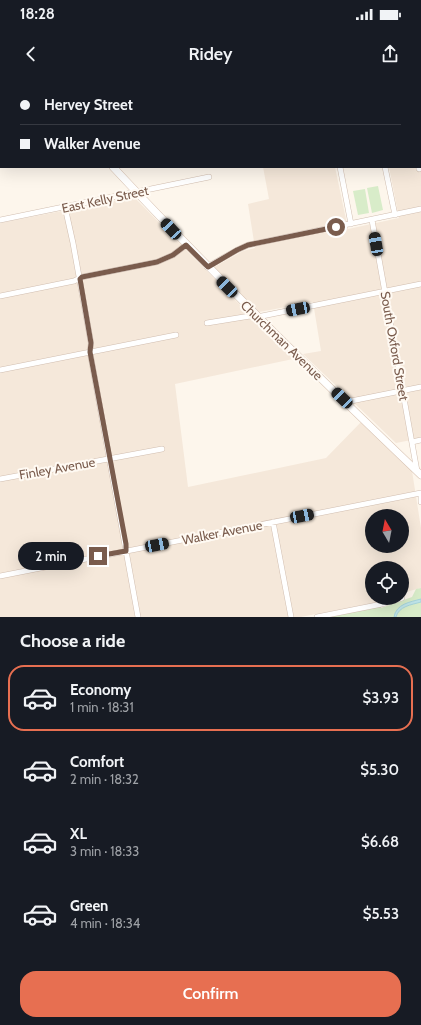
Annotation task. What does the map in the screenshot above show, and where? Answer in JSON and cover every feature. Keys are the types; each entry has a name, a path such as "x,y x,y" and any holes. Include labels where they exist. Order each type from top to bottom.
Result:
{"main road":[{"name":"Churchman Avenue","path":"113,168 257,317 419,473"}],"street":[{"path":"340,168 352,224"},
{"path":"385,168 395,216"},
{"name":"East Kelly Street","path":"0,220 209,177"},
{"path":"65,207 80,279 91,343 90,352 138,617"},
{"path":"208,267 248,245 395,216 421,209"},
{"name":"South Oxford Street","path":"372,220 412,442 419,473"},
{"path":"0,296 80,279 82,277 157,262 173,255 186,245"},
{"path":"207,323 250,316 257,317 421,284"},
{"path":"0,370 176,335"},
{"path":"346,402 421,387"},
{"path":"412,442 421,440"},
{"name":"Finley Avenue","path":"0,479 162,449"},
{"path":"421,493 421,502"},
{"name":"Walker Avenue","path":"0,576 421,493"},
{"path":"273,522 291,617"},
{"path":"317,617 377,605"}],"shaded area":[{"path":"263,168 335,168 348,229 399,218 389,168 421,168 421,438 396,443 303,354 321,351 313,302 259,312 214,267 243,251 255,248 248,204 269,199"},
{"path":"134,197 293,359 175,384 188,487 326,458 361,422 412,471 421,528 421,588 409,591 409,561 365,561 365,604 301,617 0,617 0,223"}],"green space":[{"path":"378,186 383,210 372,213 367,188"},
{"path":"365,189 369,213 358,215 353,191"},
{"path":"421,588 421,617 324,617 381,606 381,608 389,605 409,605 409,598 412,597 416,589"}],"water":[{"path":"421,599 421,602 409,605 409,603"},
{"path":"409,605 400,610 396,617 394,617 395,613 401,606"}],"route":[{"path":"98,556 126,551 126,544 90,352 91,343 80,279 82,277 157,262 173,255 186,245 208,267 248,245 336,227"}]}
